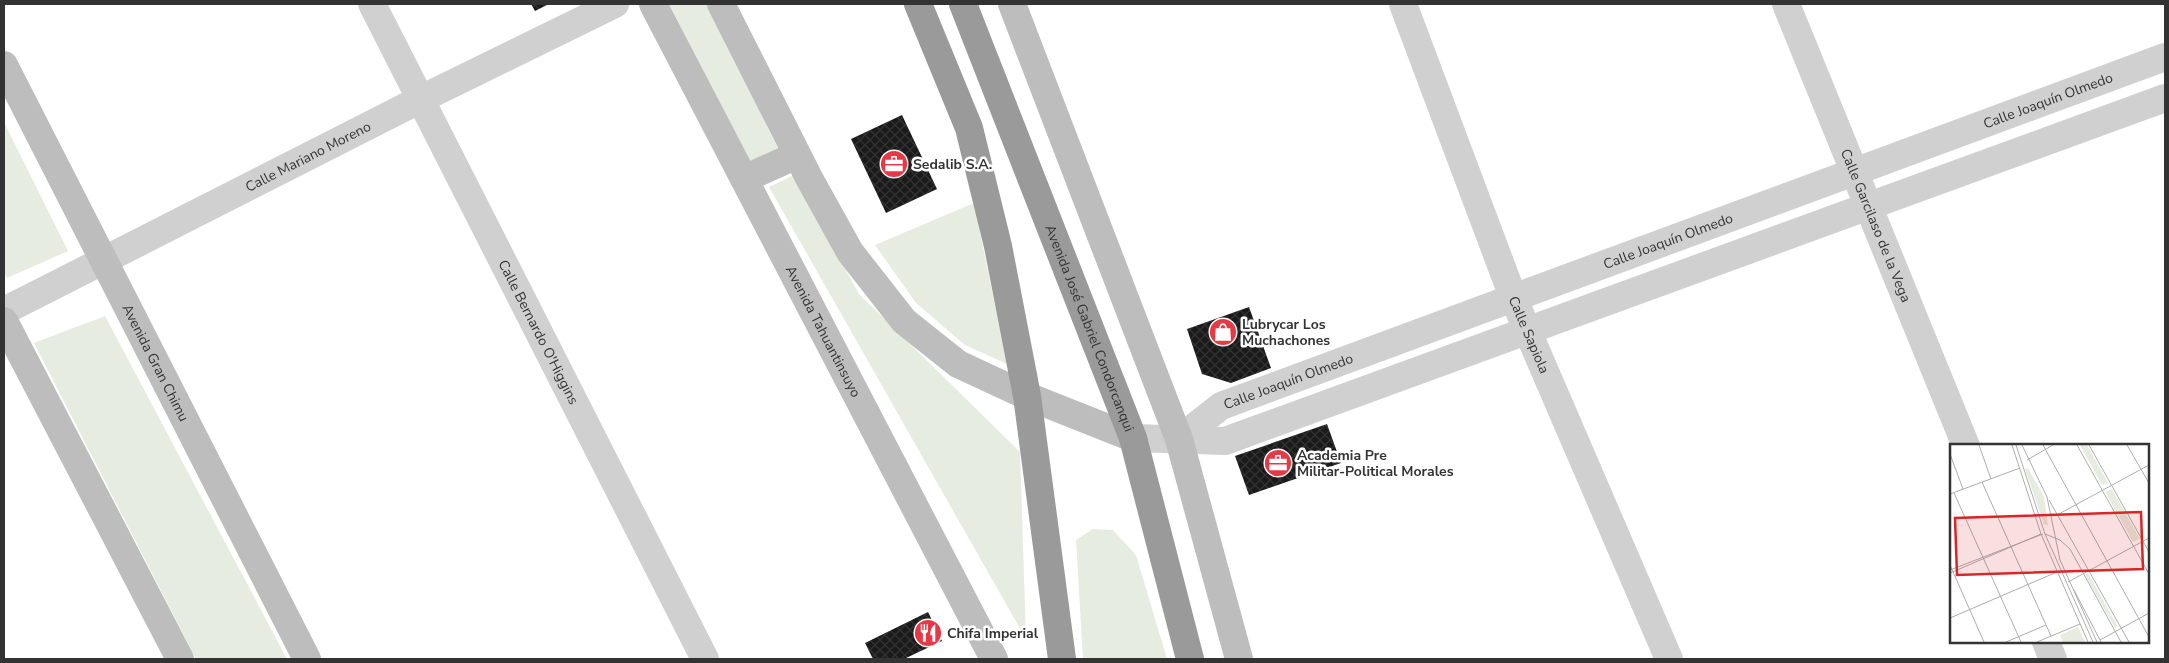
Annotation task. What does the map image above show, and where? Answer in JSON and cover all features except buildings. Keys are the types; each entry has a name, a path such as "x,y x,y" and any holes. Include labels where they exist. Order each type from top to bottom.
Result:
{"highway":[{"path":"918,4 968,128 998,246 1027,396 1062,659"},
{"name":"Avenida José Gabriel Condorcanqui","path":"963,4 1133,438 1190,659"}],"street":[{"name":"Calle Bernardo O'Higgins","path":"372,4 705,659"},
{"name":"Calle Mariano Moreno","path":"4,311 421,99 614,4"},
{"name":"Avenida Tahuantinsuyo","path":"653,4 990,658"},
{"path":"721,4 797,155 850,252 904,322 958,364 1027,396 1133,438 1225,441 2165,98"},
{"path":"1012,4 1179,439 1239,659"},
{"name":"Calle Sapiola","path":"1403,4 1513,297 1669,659"},
{"name":"Calle Garcilaso de la Vega","path":"1786,4 1965,444"},
{"name":"Calle Joaquín Olmedo","path":"1179,439 1221,406 2165,57"},
{"name":"Avenida Gran Chimu","path":"4,65 307,659"},
{"path":"744,179 797,155"},
{"path":"4,321 180,659"},
{"path":"2046,643 2053,659"}],"shaded area":[{"path":"669,4 708,4 779,151 750,161"},
{"path":"4,122 68,251 7,278 4,271"},
{"path":"794,175 859,294 1020,452 1026,639 769,187"},
{"path":"974,203 1007,364 965,345 916,303 875,245"},
{"path":"105,316 287,659 196,659 34,343"},
{"path":"1093,529 1113,530 1136,555 1167,659 1083,659 1076,540"}],"place":[{"name":"Sedalib S.A.","path":"894,164"},
{"name":"Lubrycar Los Muchachones","path":"1223,332"},
{"name":"Academia Pre Militar-Political Morales","path":"1278,463"},
{"name":"Chifa Imperial","path":"928,633"}]}
